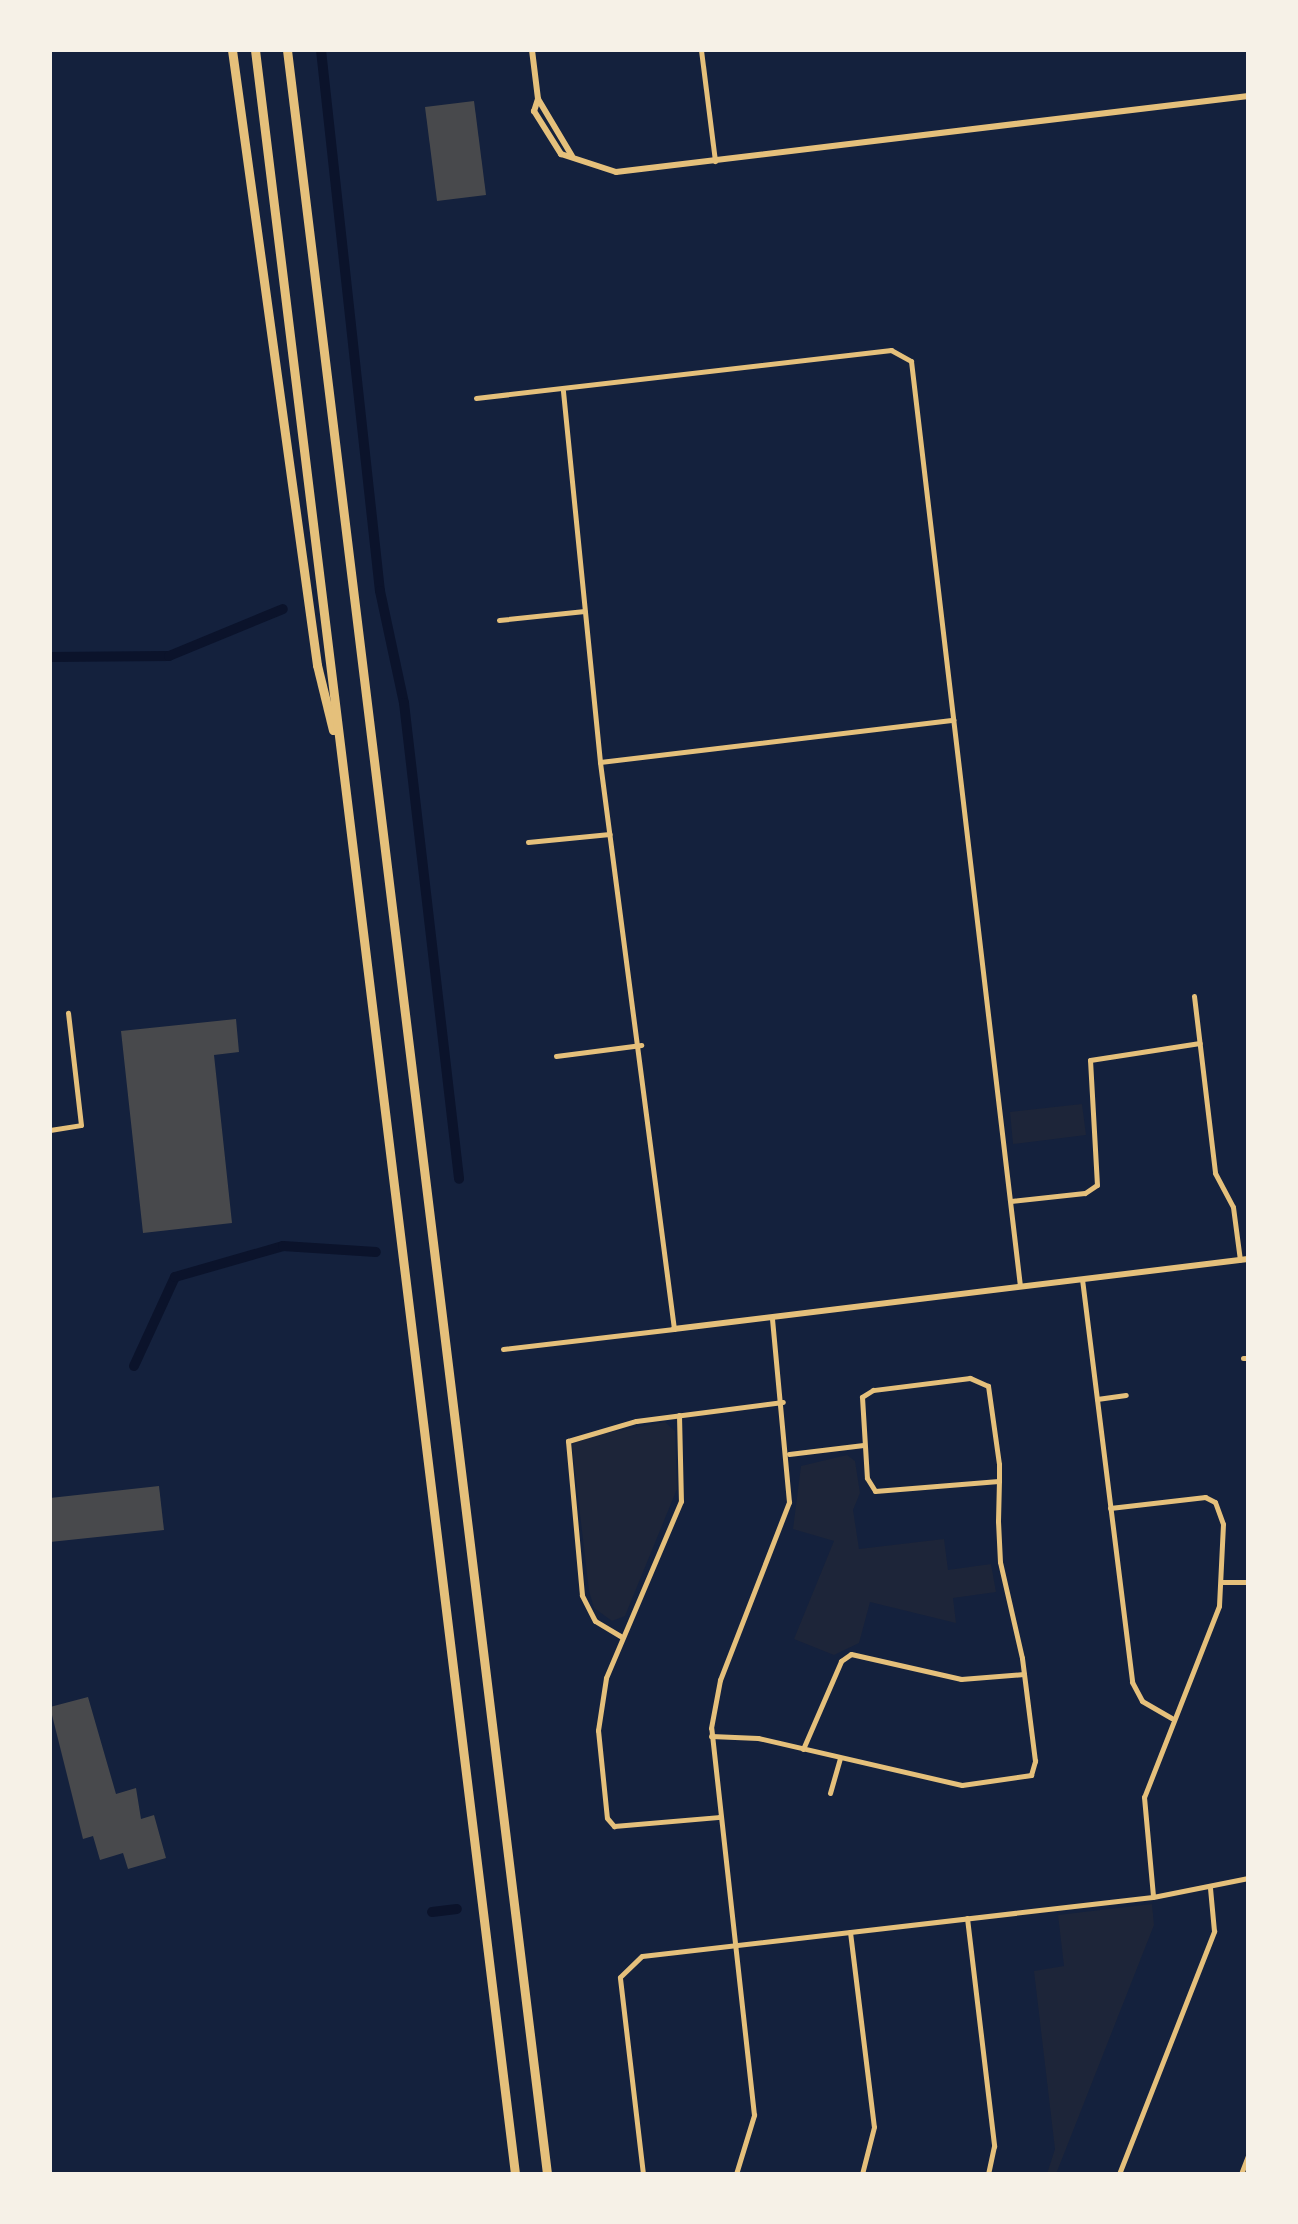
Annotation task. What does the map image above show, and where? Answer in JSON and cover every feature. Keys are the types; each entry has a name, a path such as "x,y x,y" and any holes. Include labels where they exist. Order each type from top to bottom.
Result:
{"highway":[{"path":"232,50 317,665 343,772"},
{"path":"254,50 515,2174"},
{"path":"287,50 547,2174"}],"street":[{"path":"532,50 538,99 572,156"},
{"path":"702,50 715,161"},
{"path":"538,99 534,112 544,134 587,164 616,172 1248,96"},
{"path":"476,398 903,352 914,374 1020,1286"},
{"path":"563,390 600,762 641,1045 674,1328"},
{"path":"499,620 584,611"},
{"path":"600,762 954,720"},
{"path":"528,842 610,834"},
{"path":"502,1349 1244,1260 1233,1207 1214,1174 1194,996"},
{"path":"50,1130 81,1126 68,1014"},
{"path":"1010,1202 1086,1193 1097,1185 1090,1060 1200,1044"},
{"path":"556,1056 641,1045"},
{"path":"1082,1279 1132,1682 1150,1708 1173,1718"},
{"path":"736,2174 754,2115 711,1736 720,1680 784,1524 789,1454 772,1316"},
{"path":"711,1736 803,1749 962,1785 1031,1774 1024,1674 1000,1562 999,1482 990,1392 983,1380 874,1390 862,1397 863,1445 875,1491 999,1482"},
{"path":"1097,1399 1126,1396"},
{"path":"623,1638 595,1621 582,1595 568,1441 679,1414 783,1402"},
{"path":"679,1414 681,1501 598,1706 607,1818 614,1826 718,1817"},
{"path":"789,1454 863,1445"},
{"path":"1110,1508 1194,1497 1215,1502 1223,1524 1218,1606 1144,1797 1153,1896"},
{"path":"1222,1582 1248,1582"},
{"path":"803,1749 841,1661 850,1654 961,1679 1024,1674"},
{"path":"830,1793 840,1758"},
{"path":"643,2174 620,1977 627,1964 642,1956 1153,1896 1248,1878"},
{"path":"1120,2174 1214,1931 1210,1888"},
{"path":"966,1918 994,2146 988,2174"},
{"path":"850,1932 874,2127 862,2174"},
{"path":"1241,2174 1248,2156"}],"shaded area":[{"path":"1082,1104 1086,1135 1013,1144 1010,1112"},
{"path":"665,1422 675,1431 677,1489 625,1616 612,1621 594,1608 589,1591 572,1445 580,1438"},
{"path":"847,1455 855,1461 860,1493 853,1510 859,1549 944,1539 948,1570 991,1564 996,1592 953,1598 956,1623 870,1602 859,1643 834,1655 794,1639 834,1541 793,1529 801,1466"},
{"path":"1152,1904 1154,1925 1056,2174 1047,2174 1055,2149 1034,1971 1064,1966 1058,1915"}],"building":[{"path":"474,101 486,195 437,201 425,107"},
{"path":"236,1019 239,1052 214,1055 232,1223 143,1233 121,1031"},
{"path":"159,1486 164,1530 50,1542 50,1498"},
{"path":"88,1697 116,1794 136,1788 141,1819 154,1815 166,1858 128,1869 123,1853 100,1860 93,1836 83,1839 50,1707"}],"waterway":[{"path":"321,50 380,591 404,703 459,1179"},
{"path":"50,657 169,656 283,609"},
{"path":"134,1366 175,1277 283,1246 376,1252"},
{"path":"432,1912 457,1909"}]}
